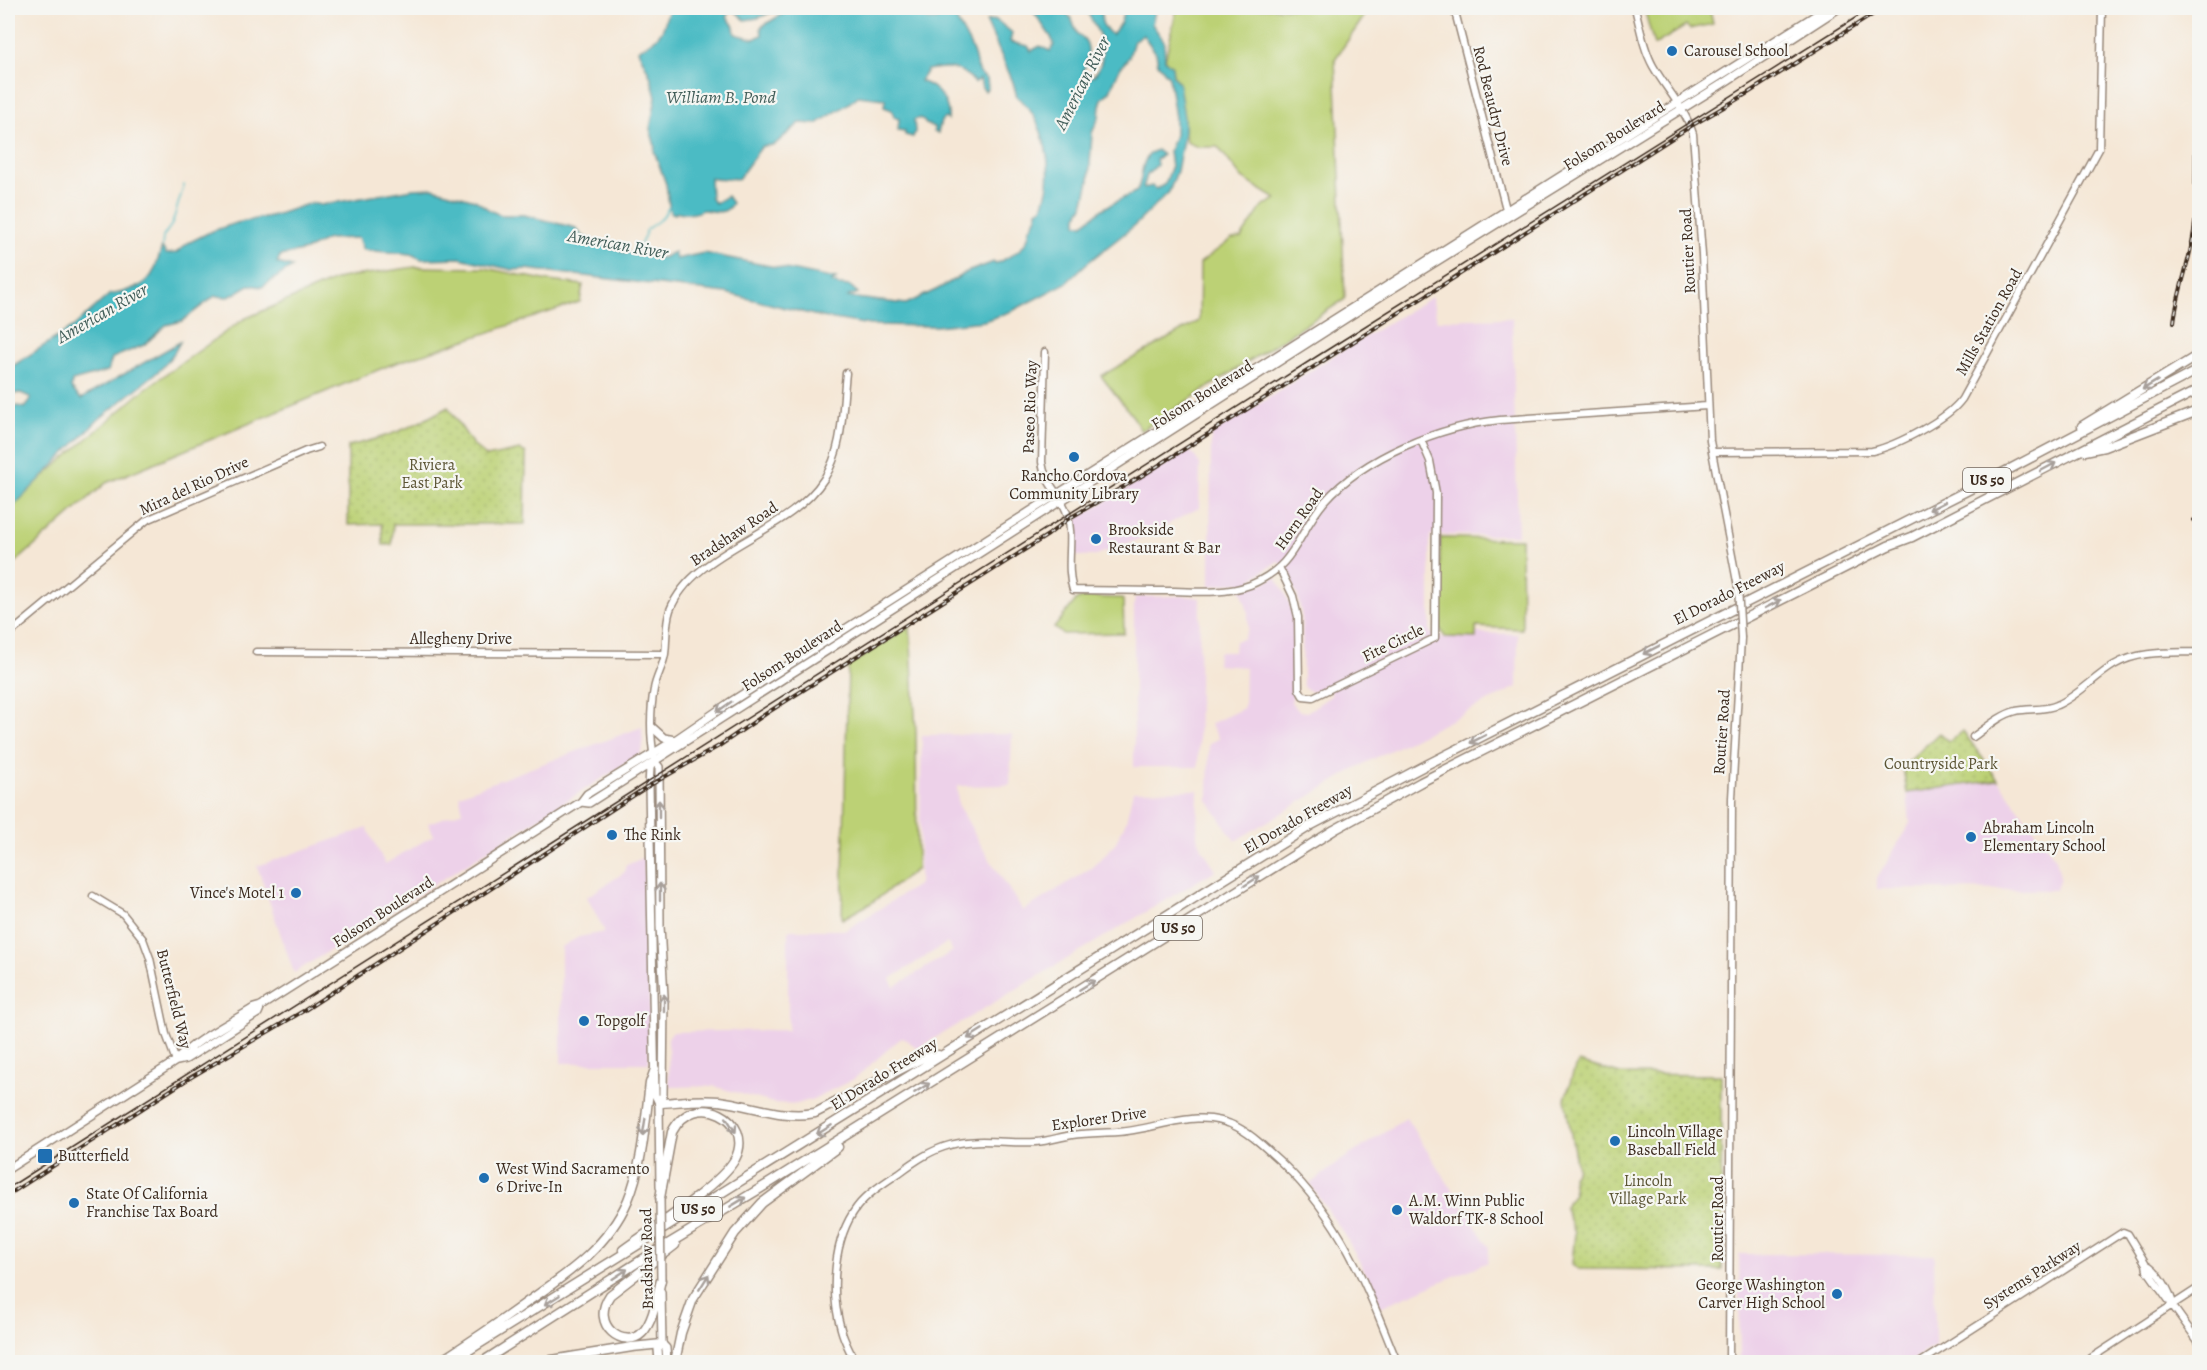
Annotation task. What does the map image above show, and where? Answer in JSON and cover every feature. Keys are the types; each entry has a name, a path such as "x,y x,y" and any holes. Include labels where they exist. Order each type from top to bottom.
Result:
{"highway":[{"path":"2006,471 2199,354"},
{"name":"El Dorado Freeway","path":"450,1362 1310,826 2006,471 2198,370"},
{"name":"El Dorado Freeway","path":"482,1362 643,1259 889,1109 1324,837 1392,798 2199,389"},
{"path":"2076,452 2104,447 2199,410"},
{"path":"659,1102 718,1101 800,1116 815,1113 925,1057 944,1054"},
{"path":"439,1362 550,1286 587,1258 604,1240 618,1220 636,1175 650,1083 655,1070"},
{"path":"569,1289 711,1184 729,1167 735,1158 738,1136 734,1126 727,1118 707,1109 686,1114 677,1122 672,1132 660,1198"},
{"path":"675,1362 679,1338 693,1299 735,1233 762,1203 889,1109"},
{"path":"661,1280 651,1318 643,1332 638,1336 628,1338 610,1331 604,1323 603,1313 610,1295 704,1223"},
{"path":"540,1362 662,1344"}],"main road":[{"name":"Folsom Boulevard","path":"581,802 588,803 632,776 955,568 1134,446 1197,406 1507,214 1589,167 1761,49 1827,8"},
{"name":"Folsom Boulevard","path":"8,1169 176,1061 182,1054 581,802 587,794 675,740 982,542 1112,468 1507,214 1609,145 1742,72 1839,8"},
{"path":"1742,72 1746,65 1760,55 1761,49"},
{"path":"1589,167 1591,162 1605,153 1609,145"},
{"path":"1172,430 1177,423 1197,410 1197,406"},
{"path":"1112,468 1130,454 1134,446"},
{"path":"955,568 956,563 980,548 982,542"},
{"path":"653,728 664,738 675,740"},
{"name":"Bradshaw Road","path":"659,1102 663,1095 664,1027 660,926 659,767 654,761 650,768 649,786 655,1095 659,1102 662,1344 658,1349 659,1362"},
{"path":"632,776 643,777 649,786"},
{"path":"653,992 657,1016 664,1027"},
{"name":"Bradshaw Road","path":"662,1344 666,1348 667,1362"}],"street":[{"name":"Rod Beaudry Drive","path":"1455,8 1507,214"},
{"name":"Routier Road","path":"1635,8 1644,44 1652,63 1680,106 1694,137 1703,277 1707,406 1712,452 1738,587 1741,639 1732,798 1730,1362"},
{"name":"Mills Station Road","path":"1712,452 1872,451 1923,428 1955,408 2099,149 2102,8"},
{"name":"Paseo Rio Way","path":"1045,352 1042,462 1044,474 1059,498"},
{"name":"Bradshaw Road","path":"654,761 654,690 665,654 668,615 675,600 689,581 705,567 811,496 833,462 839,441 846,373"},
{"name":"Horn Road","path":"1059,498 1067,512 1070,528 1073,590 1223,591 1249,585 1279,567 1293,553 1318,510 1333,493 1384,457 1441,432 1482,422 1707,406"},
{"name":"Fite Circle","path":"1279,567 1289,585 1296,606 1299,628 1299,689 1303,696 1313,697 1435,638 1436,493 1430,461 1421,440"},
{"name":"Mira del Rio Drive","path":"8,635 147,520 319,447"},
{"name":"Allegheny Drive","path":"256,652 665,654"},
{"path":"1973,737 2012,712 2047,708 2060,704 2112,666 2126,659 2145,654 2199,652"},
{"name":"Butterfield Way","path":"93,896 123,915 134,925 143,939 150,958 166,1034 176,1061"},
{"name":"Explorer Drive","path":"855,1362 838,1319 837,1256 844,1229 851,1217 864,1199 880,1185 923,1156 952,1144 979,1141 1038,1142 1084,1134 1127,1131 1187,1119 1216,1120 1239,1128 1275,1156 1302,1183 1331,1220 1351,1253 1368,1288 1397,1362"},
{"name":"Systems Parkway","path":"1921,1362 2120,1232 2128,1234 2157,1286 2167,1301 2173,1305 2199,1344"},
{"path":"2085,1362 2199,1287"}],"shaded area":[{"path":"1432,297 1437,320 1512,318 1518,535 1430,535 1430,633 1444,638 1476,638 1476,633 1518,634 1517,687 1365,763 1235,841 1208,800 1209,743 1219,739 1210,724 1244,708 1245,667 1217,665 1218,652 1234,652 1235,641 1243,639 1248,629 1248,612 1239,582 1210,586 1211,435 1335,355","holes":["1278,561 1286,569 1298,597 1302,618 1303,686 1311,692 1327,686 1332,695 1307,712 1299,711 1291,702 1294,689 1294,629 1291,607 1276,577 1256,586 1252,579"]},
{"path":"1190,450 1200,464 1199,508 1138,540 1122,545 1120,549 1103,552 1097,556 1076,556 1075,520"},
{"path":"1135,597 1200,598 1198,767 1134,767"},
{"path":"642,727 643,748 639,755 294,973 257,866 367,828 385,864 434,835 428,823 463,811 459,795"},
{"path":"1012,734 1010,785 957,786 958,804 982,847 1023,911 1091,868 1105,855 1116,842 1126,821 1133,791 1198,790 1197,836 1216,870 918,1048 902,1037 854,1079 813,1099 797,1104 773,1103 713,1086 669,1087 668,1038 672,1032 788,1030 788,930 846,930 919,884 922,735","holes":["947,943 953,951 894,987 890,979"]},
{"name":"Abraham Lincoln Elementary School","path":"1998,780 2056,859 2060,877 2056,890 1877,889 1877,879 1910,823 1907,793"},
{"path":"644,857 650,1012 649,1063 561,1063 561,947 579,937 605,932 587,897 625,872 625,866"},
{"name":"A.M. Winn Public Waldorf TK-8 School","path":"1406,1118 1489,1247 1488,1262 1380,1307 1371,1283 1346,1237 1310,1184"},
{"name":"George Washington Carver High School","path":"1739,1254 1934,1255 1935,1346 1909,1362 1740,1362"}],"green space":[{"path":"1177,8 1370,8 1335,59 1345,299 1141,431 1134,418 1101,376 1199,321 1200,263 1232,239 1241,238 1262,207 1276,199 1242,178 1218,147 1198,147 1186,142 1179,83 1173,76 1172,66 1165,60"},
{"path":"1644,8 1703,8 1704,12 1710,10 1713,24 1690,29 1686,26 1654,45"},
{"path":"415,267 485,268 549,281 583,285 580,302 390,365 106,483 8,569 8,507 145,389 244,319 340,278"},
{"name":"Riviera East Park","path":"448,407 473,445 487,457 520,450 526,453 525,524 393,524 392,545 383,545 382,524 348,525 348,446 400,431"},
{"path":"1440,538 1521,539 1522,629 1476,627 1476,638 1445,637 1440,628"},
{"path":"1085,597 1121,598 1123,600 1124,633 1063,634 1054,628 1076,600"},
{"path":"910,626 916,733 917,869 871,903 842,919 848,666"},
{"name":"Countryside Park","path":"1963,731 1998,780 1907,793 1903,767 1939,733 1948,741"},
{"name":"Lincoln Village Park","path":"1579,1062 1620,1074 1721,1075 1722,1270 1578,1269 1572,1264 1575,1233 1564,1206 1574,1194 1572,1176 1577,1169 1565,1099 1575,1067"}],"water":[{"name":"William B. Pond","path":"671,8 782,8 758,18 745,20 735,11 730,10 727,17 734,26 735,34 754,39 762,35 761,27 792,8 920,8 921,15 927,20 937,20 946,11 952,12 972,49 979,73 987,79 988,88 985,91 980,79 975,83 959,70 941,68 927,70 920,81 937,91 945,101 948,120 945,118 941,121 938,133 934,132 934,127 926,124 921,118 914,120 913,137 905,135 905,131 898,130 899,119 894,117 892,110 884,107 885,99 858,96 817,124 800,123 774,145 762,146 738,179 710,178 711,199 715,203 727,196 732,203 726,210 719,212 702,210 693,214 677,212 675,214 670,212 666,184 654,151 655,146 650,129 656,97 650,75 638,50 660,34"},
{"name":"American River","path":"1031,8 1057,9 1067,13 1070,17 1077,32 1087,44 1088,53 1083,80 1097,72 1101,61 1102,42 1087,11 1089,8 1103,8 1102,23 1112,35 1121,22 1124,8 1156,8 1152,24 1164,41 1165,60 1172,66 1173,76 1179,83 1184,135 1177,171 1169,192 1134,226 1066,283 1012,311 984,321 936,326 870,325 822,317 726,293 526,269 513,270 460,258 421,259 411,254 363,250 358,238 328,239 306,250 280,256 277,263 292,267 262,287 249,285 229,297 215,296 182,321 166,325 144,345 112,358 108,371 72,381 71,388 81,399 180,342 161,369 98,420 8,512 8,408 18,406 25,408 30,397 21,393 12,394 8,401 8,369 73,327 110,294 125,291 146,282 156,266 162,247 166,254 176,253 188,243 210,232 311,203 321,205 413,189 433,188 475,200 501,215 524,215 576,228 582,236 612,249 619,248 621,252 662,258 674,252 676,259 704,253 836,279 831,282 850,286 858,293 847,297 906,304 967,272 994,262 995,264 1018,251 1026,242 1029,230 1037,217 1037,211 1042,208 1048,188 1049,173 1043,136 1032,114 1017,97 1013,82 986,21 996,20 1012,33 1010,42 1028,46 1031,51 1040,46 1050,51 1054,45","holes":["1143,35 1156,53 1158,64 1169,77 1175,118 1175,135 1169,151 1171,168 1165,184 1157,189 1152,186 1143,188 1147,175 1157,165 1156,159 1163,155 1157,150 1147,157 1137,191 1104,208 1083,224 1077,224 1077,216 1083,206 1089,181 1092,133 1099,117 1102,99 1110,91 1119,70 1129,57 1134,40"]}],"waterway":[{"path":"162,247 163,237 172,224 184,185"},
{"name":"American River","path":"637,253 647,229 662,218 669,207"}],"tram line":[{"path":"8,1188 1319,355 1871,8"}],"railway":[{"path":"8,1195 188,1079 305,1010 645,788 719,746 767,713 1048,535 1068,519 1145,474 1691,126 1883,8"},
{"path":"2174,322 2195,223 2197,8"},
{"path":"2194,520 2200,525"}],"place":[{"name":"Carousel School","path":"1672,51"},
{"name":"Rancho Cordova Community Library","path":"1074,457"},
{"name":"Brookside Restaurant & Bar","path":"1096,539"},
{"name":"The Rink","path":"612,835"},
{"name":"Abraham Lincoln Elementary School","path":"1971,837"},
{"name":"Vince's Motel 1","path":"296,893"},
{"name":"Topgolf","path":"584,1021"},
{"name":"Lincoln Village Baseball Field","path":"1615,1141"},
{"name":"Butterfield","path":"45,1156"},
{"name":"West Wind Sacramento 6 Drive-In","path":"484,1178"},
{"name":"State Of California Franchise Tax Board","path":"74,1203"},
{"name":"A.M. Winn Public Waldorf TK-8 School","path":"1397,1210"},
{"name":"George Washington Carver High School","path":"1837,1294"}]}
